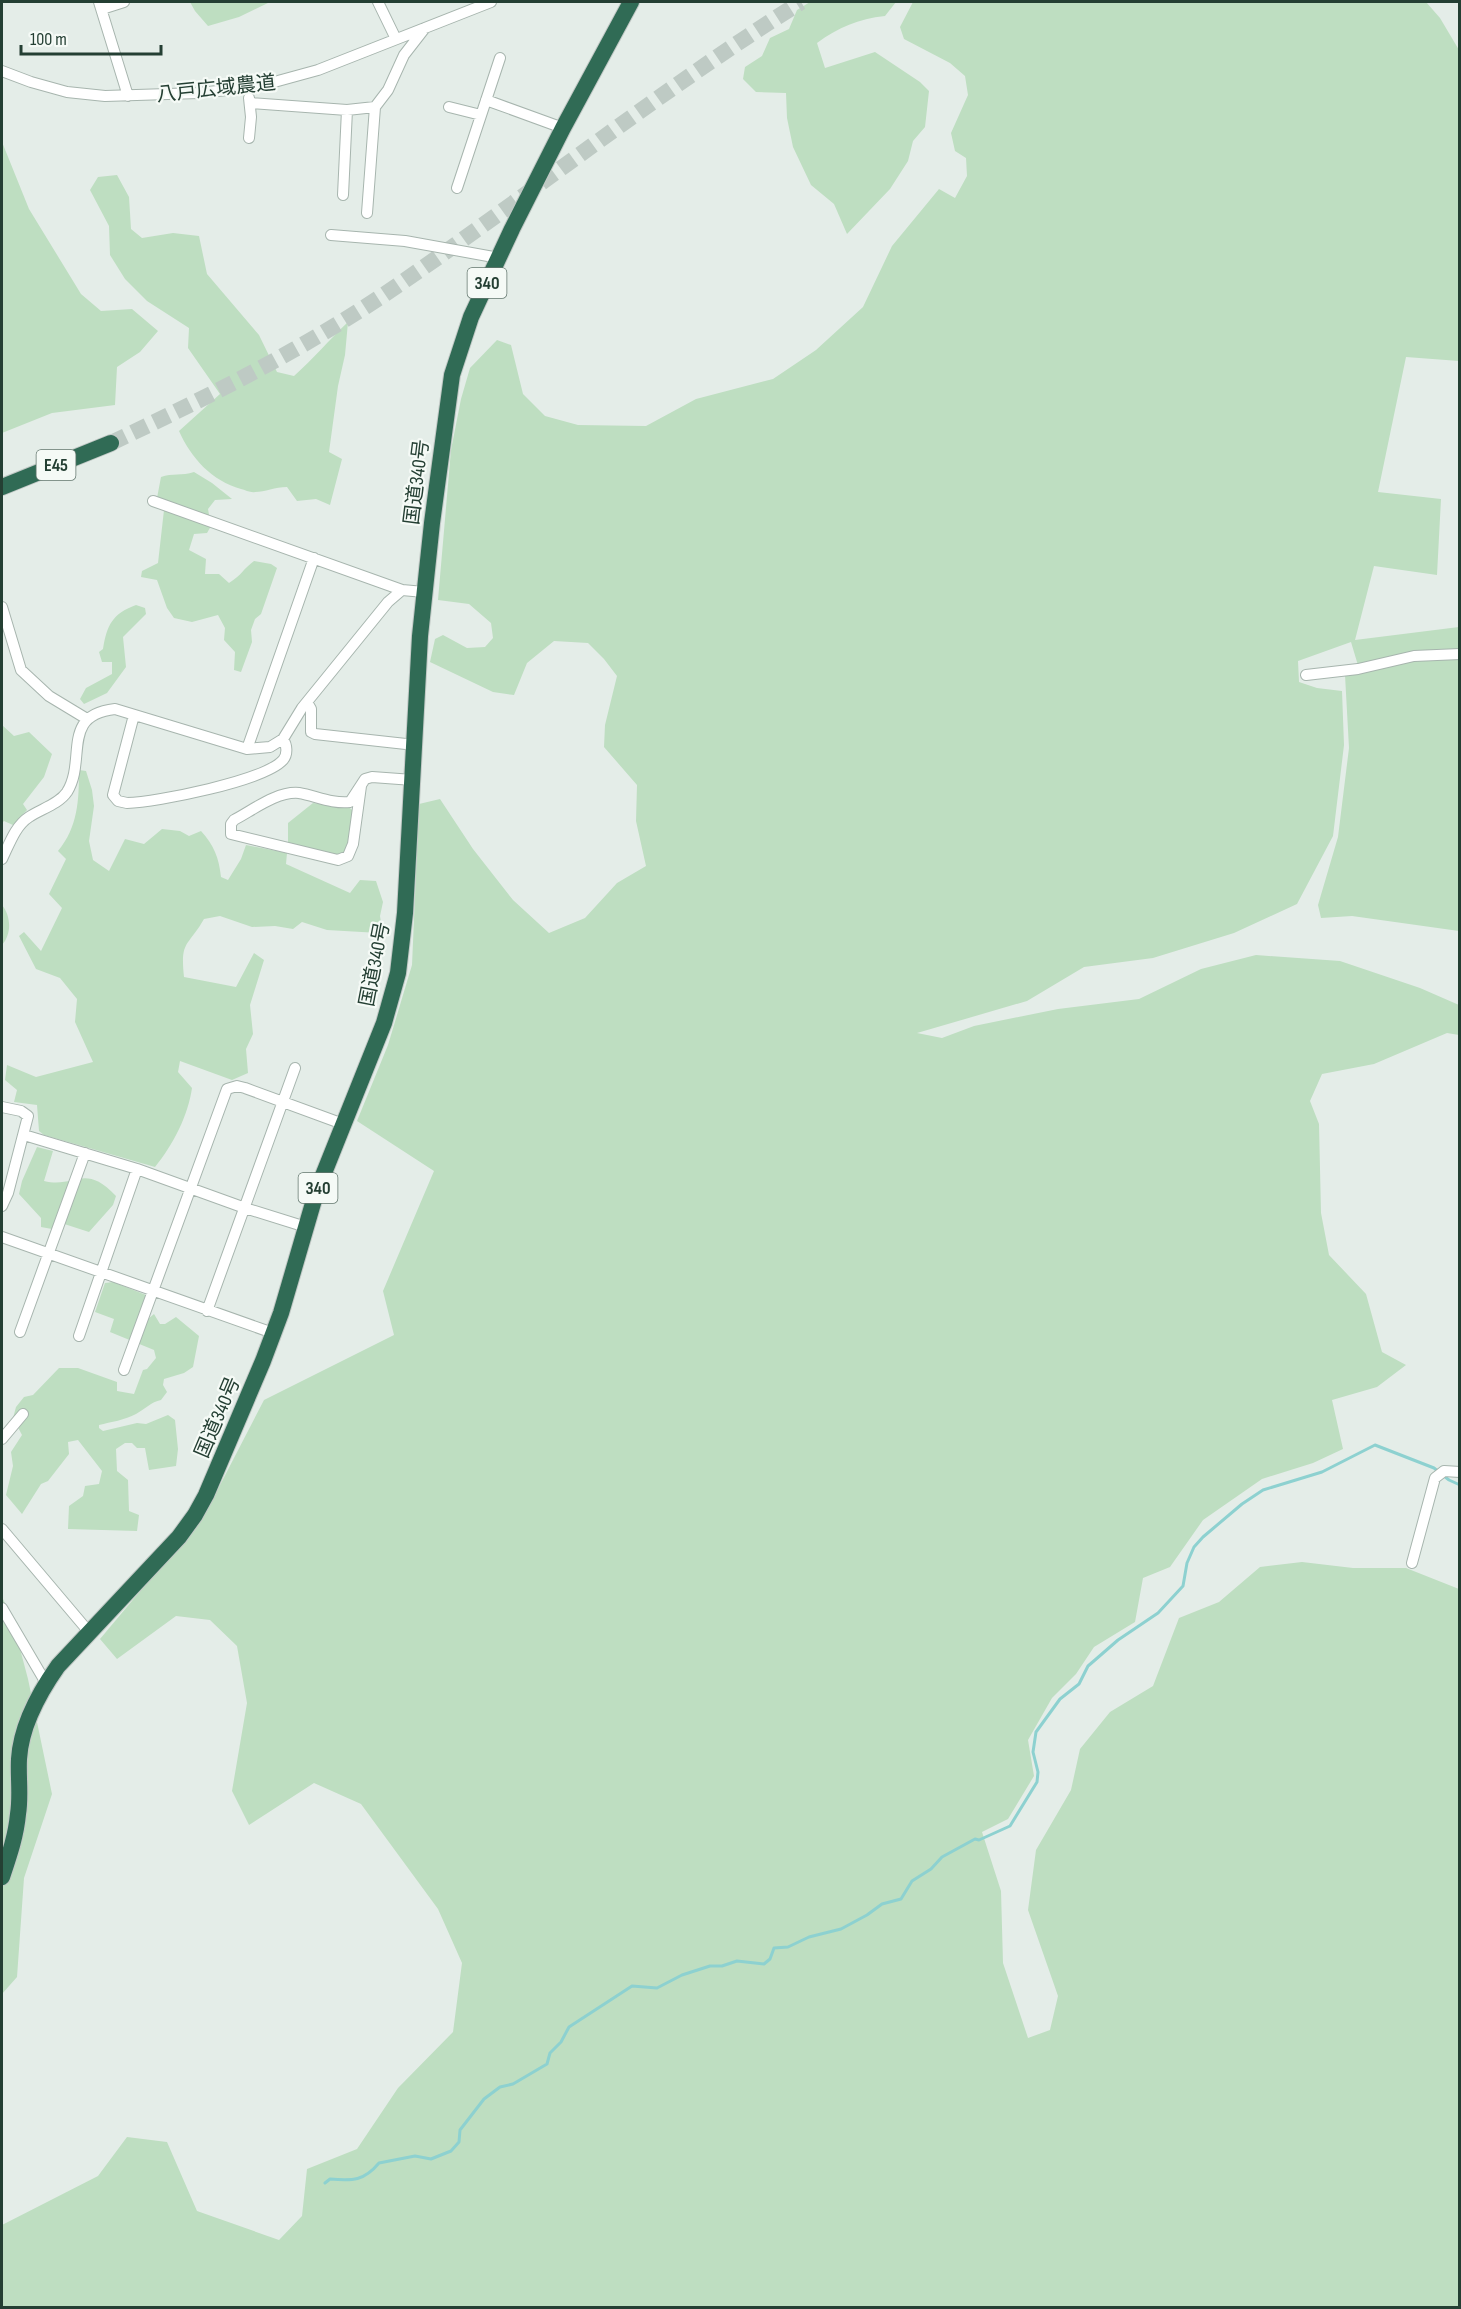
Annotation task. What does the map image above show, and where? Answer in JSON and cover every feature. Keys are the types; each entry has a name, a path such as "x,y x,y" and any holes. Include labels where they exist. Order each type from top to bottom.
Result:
{"highway":[{"name":"国道340号","path":"2,1877 19,1812 19,1756 29,1716 46,1683 89,1632 179,1537 195,1515 217,1470 273,1333 323,1175 384,1023 398,973 403,932 424,592 452,375 471,317 498,258 562,128 631,2"},
{"name":"E45","path":"2,487 111,443"}],"street":[{"path":"124,2 101,5 128,96"},
{"path":"378,2 396,39"},
{"name":"八戸広域農道","path":"2,71 67,92 105,96 246,89 308,73 491,2"},
{"path":"367,213 375,108 388,90 404,55 425,27"},
{"path":"458,188 500,58"},
{"path":"246,89 251,117 249,138"},
{"path":"486,100 562,128"},
{"path":"250,103 347,110 375,108"},
{"path":"449,107 481,115"},
{"path":"343,195 347,110"},
{"path":"331,236 405,241 498,258"},
{"path":"153,501 402,590 424,592"},
{"path":"247,749 314,558"},
{"path":"2,859 19,825 28,817 59,800 66,793 72,777 79,733 87,719 97,713 115,709 247,749 259,750 270,747 283,739 307,702 388,602 402,590"},
{"path":"2,607 21,670 49,696 87,719"},
{"path":"1306,675 1358,669 1414,656 1460,654"},
{"path":"307,702 311,709 311,732 315,734 415,744"},
{"path":"134,715 113,795 118,801 127,803 200,792 255,775 284,760 286,744 283,739"},
{"path":"361,786 353,844 348,856 338,860 231,834 231,824 234,820 279,796 297,793 336,802 350,802 365,779 372,777 413,780"},
{"path":"207,1311 295,1068"},
{"path":"124,1370 227,1089 237,1086 344,1124"},
{"path":"2,1107 21,1111 28,1116 8,1193 2,1206"},
{"path":"24,1135 137,1168 245,1208 306,1227"},
{"path":"20,1332 85,1153"},
{"path":"79,1336 137,1168"},
{"path":"2,1237 273,1333"},
{"path":"2,1439 23,1414"},
{"path":"1412,1563 1435,1478 1444,1471 1460,1472"},
{"path":"2,1529 89,1632"},
{"path":"2,1608 46,1683"}],"green space":[{"path":"190,2 270,2 239,17 208,26"},
{"path":"810,2 896,2 885,16 849,25 817,43 825,68 875,52 920,82 929,91 925,127 913,141 908,161 890,189 847,234 834,204 811,185 793,147 787,118 786,93 756,92 743,79 745,67 762,56 770,38 789,29 797,10"},
{"path":"913,2 1426,2 1440,18 1459,50 1459,361 1406,357 1378,492 1441,499 1437,575 1374,566 1355,640 1459,627 1459,931 1352,916 1321,918 1318,905 1338,837 1349,748 1345,675 1360,672 1351,642 1298,661 1299,682 1317,688 1342,691 1344,745 1333,836 1297,904 1234,933 1153,958 1084,967 1027,1001 917,1033 942,1038 974,1026 1058,1009 1139,999 1201,969 1256,955 1340,961 1420,988 1459,1005 1459,1035 1447,1033 1374,1064 1322,1074 1310,1101 1319,1124 1321,1213 1329,1255 1366,1294 1382,1352 1406,1365 1377,1387 1332,1400 1343,1449 1313,1463 1262,1479 1203,1520 1170,1567 1143,1578 1135,1622 1094,1647 1076,1674 1052,1698 1028,1740 1034,1776 1008,1819 982,1832 1001,1891 1003,1963 1028,2038 1050,2030 1058,1996 1028,1910 1036,1850 1071,1790 1080,1749 1110,1712 1153,1686 1179,1618 1219,1602 1260,1567 1302,1562 1353,1568 1406,1568 1459,1589 1459,2307 2,2308 2,2225 98,2176 127,2137 167,2142 197,2211 279,2240 302,2216 307,2169 357,2149 398,2088 453,2032 462,1963 438,1909 361,1804 314,1783 249,1825 232,1791 247,1703 237,1646 210,1620 176,1616 117,1659 100,1639 205,1514 264,1400 394,1335 383,1291 434,1171 357,1121 388,1045 412,965 419,804 440,799 473,849 513,900 549,933 585,918 617,883 646,866 636,821 637,785 604,747 605,725 617,676 588,643 554,641 527,663 514,695 493,692 430,662 435,639 443,635 467,648 485,647 493,638 491,623 469,604 438,600 451,450 470,368 497,340 511,345 523,394 545,416 578,425 646,426 696,399 773,379 816,350 863,307 892,246 939,189 955,198 967,176 966,158 955,151 951,133 968,95 965,76 950,63 904,39 900,27"},
{"path":"2,142 29,209 81,294 101,311 132,309 158,331 140,352 117,367 115,405 52,413 2,433"},
{"path":"117,175 129,197 131,229 142,238 173,233 199,236 207,274 259,335 277,372 294,376 348,322 345,355 338,386 329,452 342,459 330,505 316,499 297,501 287,487 253,492 231,485 204,467 184,441 179,431 220,394 188,348 189,328 147,301 125,279 110,255 109,226 90,190 98,177"},
{"path":"194,472 232,499 215,500 208,509 211,526 207,533 194,534 189,550 206,559 205,574 219,574 229,583 254,561 271,564 277,568 261,614 255,619 251,630 252,642 241,672 234,670 235,652 224,640 225,628 218,615 192,622 174,618 167,608 157,580 141,577 142,571 158,563 164,510 157,498 161,477"},
{"path":"136,605 145,608 146,614 123,637 126,667 107,693 84,704 80,699 86,688 112,674 112,662 102,662 99,652 103,649 106,633 112,621 121,612"},
{"path":"2,725 14,736 29,732 52,754 44,777 23,804 27,810 13,825 4,821 2,823"},
{"path":"79,770 86,771 92,790 94,806 89,841 93,860 109,871 125,839 144,844 162,829 180,831 189,836 201,831 215,852 221,877 228,880 241,859 246,845 287,853 286,864 350,893 360,880 376,881 383,902 380,916 382,929 379,933 327,930 302,922 293,929 275,926 252,927 220,916 204,919 184,950 184,977 236,987 254,953 264,960 250,1005 253,1034 246,1049 248,1073 232,1080 180,1061 178,1072 192,1088 190,1099 179,1130 155,1167 44,1135 39,1131 37,1105 14,1102 17,1090 5,1080 7,1065 36,1077 93,1062 75,1022 77,999 60,978 36,969 19,936 24,932 41,951 62,908 49,894 66,859 58,851 70,832 76,813"},
{"path":"313,803 350,808 353,811 348,844 343,854 335,856 288,844 288,823"},
{"path":"2,905 7,914 9,930 2,945"},
{"path":"37,1147 53,1151 44,1181 55,1183 87,1178 96,1180 116,1196 113,1205 89,1232 55,1221 52,1229 41,1227 41,1218 19,1194 22,1181"},
{"path":"113,1282 146,1295 148,1319 154,1314 160,1324 165,1324 176,1317 199,1336 193,1367 184,1373 164,1379 163,1385 167,1392 161,1400 132,1416 99,1425 103,1431 137,1423 146,1424 168,1415 175,1420 178,1449 176,1466 149,1470 145,1448 137,1448 132,1443 125,1443 116,1449 117,1471 128,1480 129,1511 139,1515 137,1531 68,1529 69,1506 83,1496 85,1486 99,1484 102,1471 78,1440 68,1442 69,1454 48,1481 41,1484 22,1514 6,1495 13,1466 11,1452 22,1435 13,1418 16,1407 24,1397 33,1395 59,1368 78,1368 117,1382 117,1391 134,1394 143,1370 147,1369 156,1358 154,1350 110,1332 114,1319 95,1312 105,1283"},
{"path":"2,1597 11,1615 28,1679 52,1794 24,1878 17,1977 2,1994"}],"waterway":[{"path":"325,2183 330,2179 358,2178 374,2169 379,2163 415,2156 431,2159 451,2151 459,2142 460,2130 484,2099 500,2087 513,2084 547,2064 550,2053 561,2042 569,2027 632,1986 657,1988 682,1975 710,1966 722,1966 737,1961 764,1964 770,1959 774,1948 788,1947 809,1937 841,1929 882,1904 901,1899 912,1881 931,1869 942,1857 975,1839 979,1840 1010,1826 1037,1782 1038,1772 1033,1752 1036,1732 1060,1699 1079,1684 1088,1666 1118,1640 1158,1613 1183,1586 1187,1563 1194,1547 1242,1504 1263,1490 1322,1472 1375,1445 1434,1468 1449,1480 1460,1485"}],"tunnel":[{"path":"111,443 261,368 334,327 454,246 700,69 801,2"}]}
